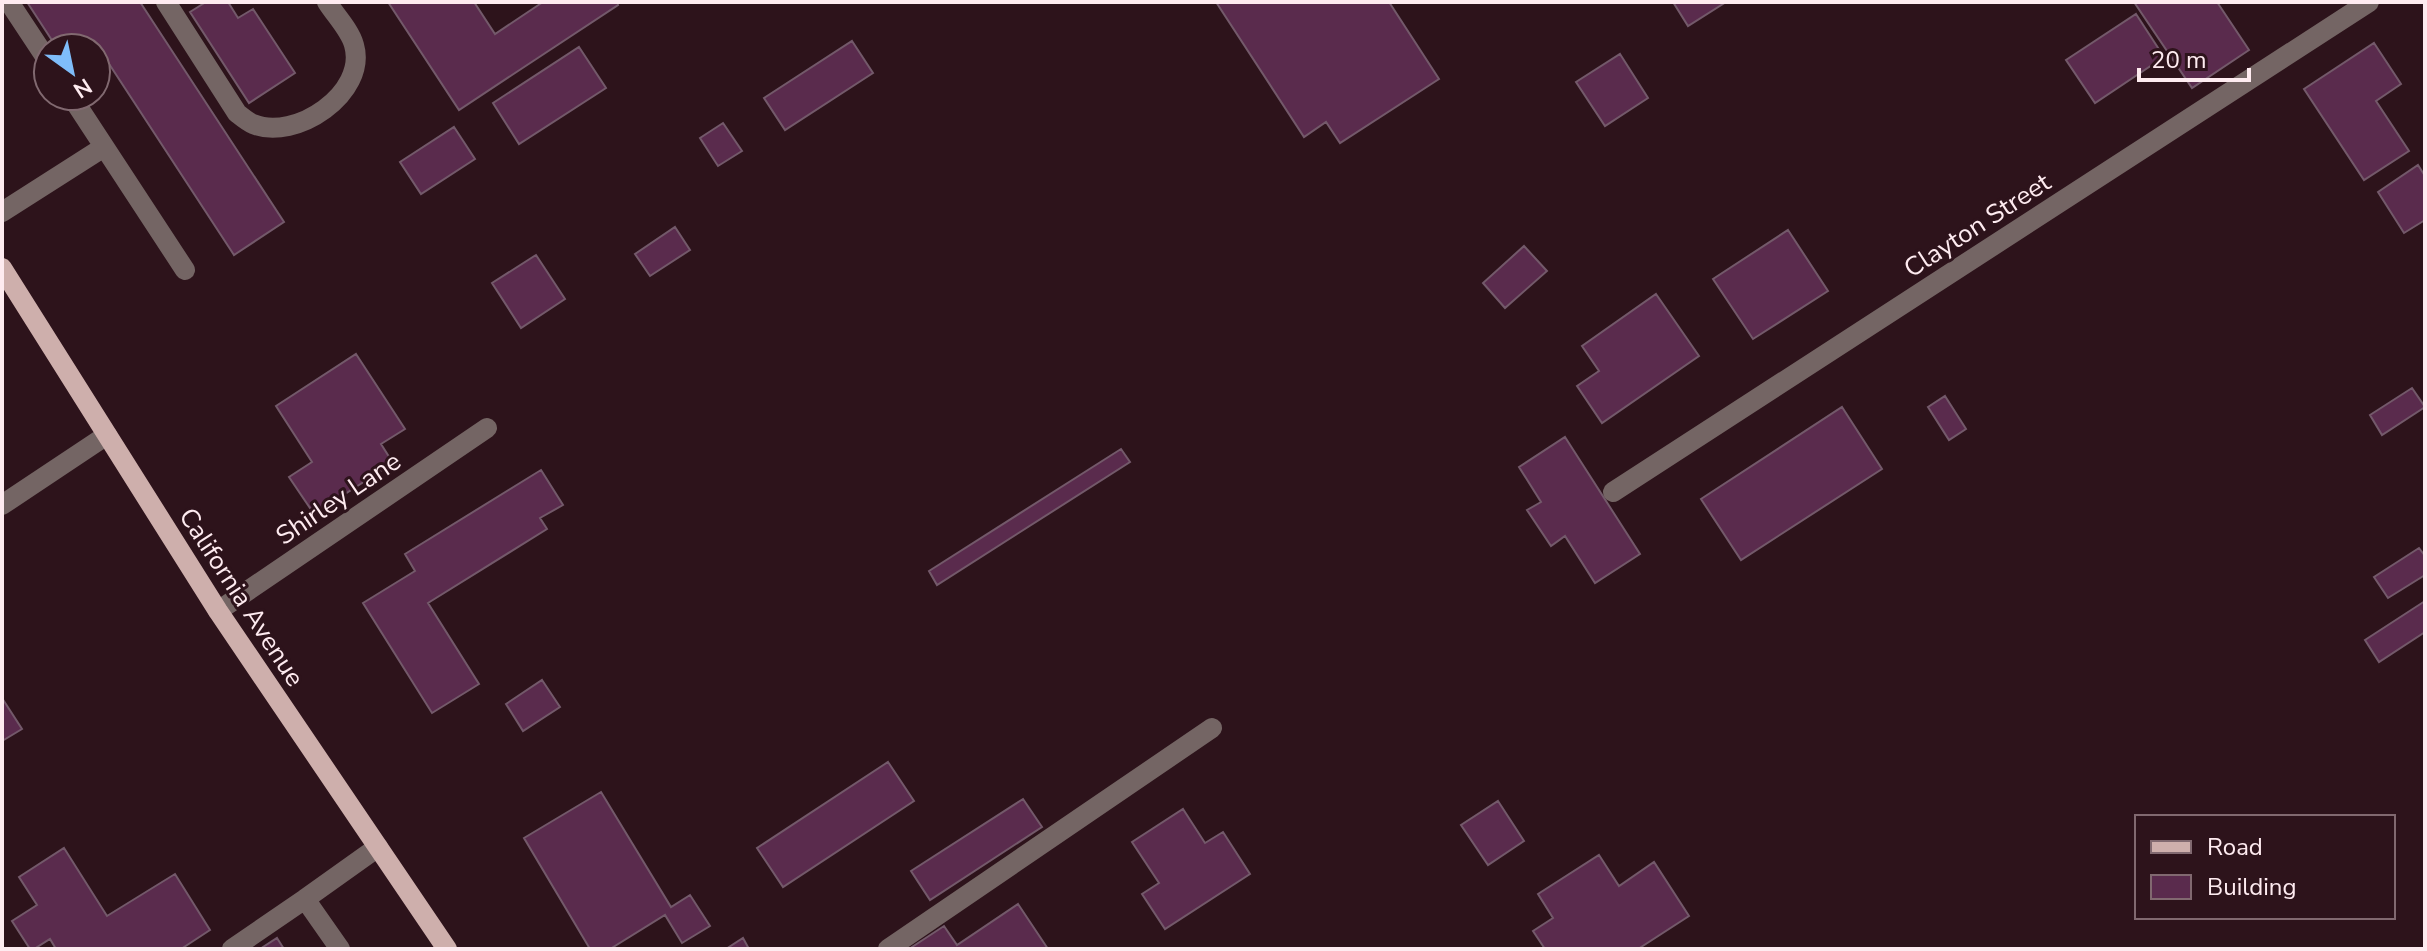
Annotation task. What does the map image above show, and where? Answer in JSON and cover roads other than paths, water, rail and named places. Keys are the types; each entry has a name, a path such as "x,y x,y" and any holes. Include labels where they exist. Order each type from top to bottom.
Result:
{"main road":[{"name":"California Avenue","path":"2,268 218,611 447,949"}],"street":[{"path":"9,2 32,37"},
{"path":"166,2 237,113 254,125 275,128 317,115 341,97 351,81 355,62 354,43 327,2"},
{"name":"Clayton Street","path":"1613,492 2369,2"},
{"path":"81,112 185,270"},
{"path":"2,212 104,147"},
{"name":"Shirley Lane","path":"218,611 487,428"},
{"path":"2,505 107,435"},
{"path":"888,949 1212,728"},
{"path":"232,949 378,847"},
{"path":"305,899 340,949"}]}
